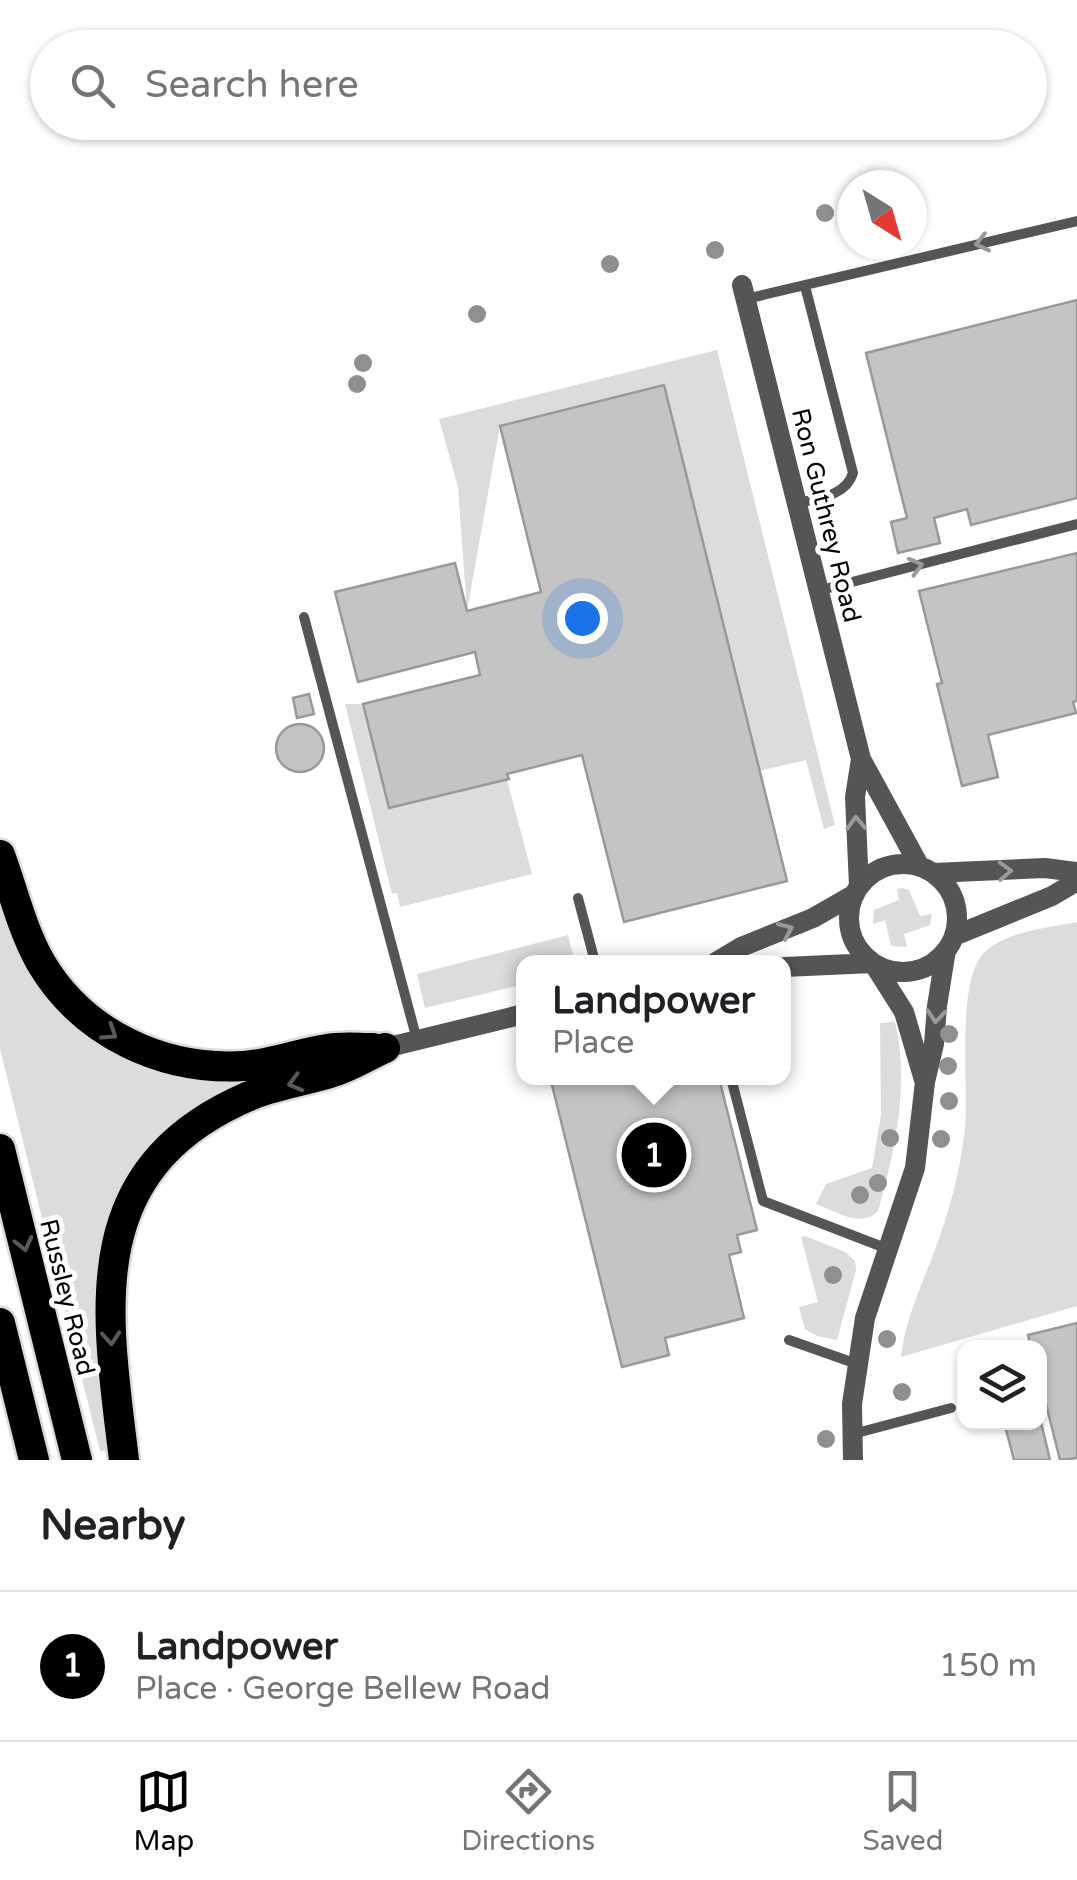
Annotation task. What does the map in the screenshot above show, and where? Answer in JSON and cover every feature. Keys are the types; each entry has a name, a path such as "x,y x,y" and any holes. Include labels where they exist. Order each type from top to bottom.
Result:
{"highway":[{"path":"0,854 28,936 42,964 65,995 91,1020 122,1041 162,1058 204,1067 249,1066 329,1048 385,1048"},
{"path":"124,1460 109,1289 124,1213 144,1177 168,1148 238,1100 335,1072 385,1048"},
{"name":"Russley Road","path":"0,1149 77,1460"},
{"path":"0,1323 34,1460"}],"street":[{"name":"Ron Guthrey Road","path":"744,292 861,759 926,870"},
{"name":"Ron Guthrey Road","path":"857,890 855,797 861,759"},
{"path":"728,955 813,918 886,867 903,864 926,870 1045,868 1077,872"},
{"path":"853,1460 857,1364 875,1282 916,1168 936,1006 957,918 946,885 926,870"},
{"path":"791,968 873,963 888,970 920,970 950,943 1077,881"},
{"path":"857,890 850,924 854,940 904,1012 925,1082"},
{"path":"385,1048 516,1016"}],"lane":[{"path":"744,292 804,286 1077,221"},
{"path":"799,503 839,492 850,483 853,474 804,286"},
{"path":"821,590 1077,524"},
{"path":"304,618 418,1040"},
{"path":"578,898 592,955"},
{"path":"733,1085 763,1201 888,1250"},
{"path":"788,1340 857,1364"},
{"path":"852,1434 951,1408"}],"shaded area":[{"path":"717,350 835,825 824,829 806,760 755,772 664,385 500,426 467,611 458,487 439,419"},
{"path":"345,704 363,704 389,808 506,776 532,874 400,907 397,893 392,894"},
{"path":"897,889 909,890 920,916 932,914 930,925 904,934 907,947 891,946 885,920 873,924 874,910 899,900"},
{"path":"0,890 73,1019 241,1076 243,1085 189,1113 152,1146 126,1183 109,1224 98,1312 112,1450 100,1451 0,1049"},
{"path":"1077,922 1077,1306 901,1357 910,1315 946,1218 961,1158 969,988 983,954 1003,940"},
{"path":"568,935 573,955 516,955 516,986 425,1008 417,974"},
{"path":"895,1022 901,1093 890,1165 878,1211 856,1219 816,1204 826,1184 872,1168 881,1115 880,1023"},
{"path":"801,1237 845,1252 855,1261 837,1340 805,1329 799,1307 818,1302"}],"building":[{"path":"1077,300 1077,498 971,525 967,509 934,518 940,543 898,553 891,522 907,518 866,353"},
{"path":"664,385 787,881 624,922 582,755 507,774 509,779 389,808 363,704 480,675 475,652 358,682 335,592 455,563 467,611 541,592 500,426"},
{"path":"1077,553 1077,701 1073,702 1076,713 988,735 998,777 962,786 919,591"},
{"path":"309,694 314,714 297,718 293,698"},
{"path":"300,724 317,731 324,748 317,765 300,772 283,765 276,748 283,731"},
{"path":"552,1085 721,1085 757,1230 737,1235 741,1252 729,1255 744,1318 665,1338 669,1355 622,1367"},
{"path":"1077,1323 1077,1458 1060,1460 1047,1408 1047,1340 1029,1340 1028,1335"},
{"path":"1006,1430 1043,1430 1050,1460 1014,1460"}],"place":[{"name":"Landpower","path":"654,1155"}]}
